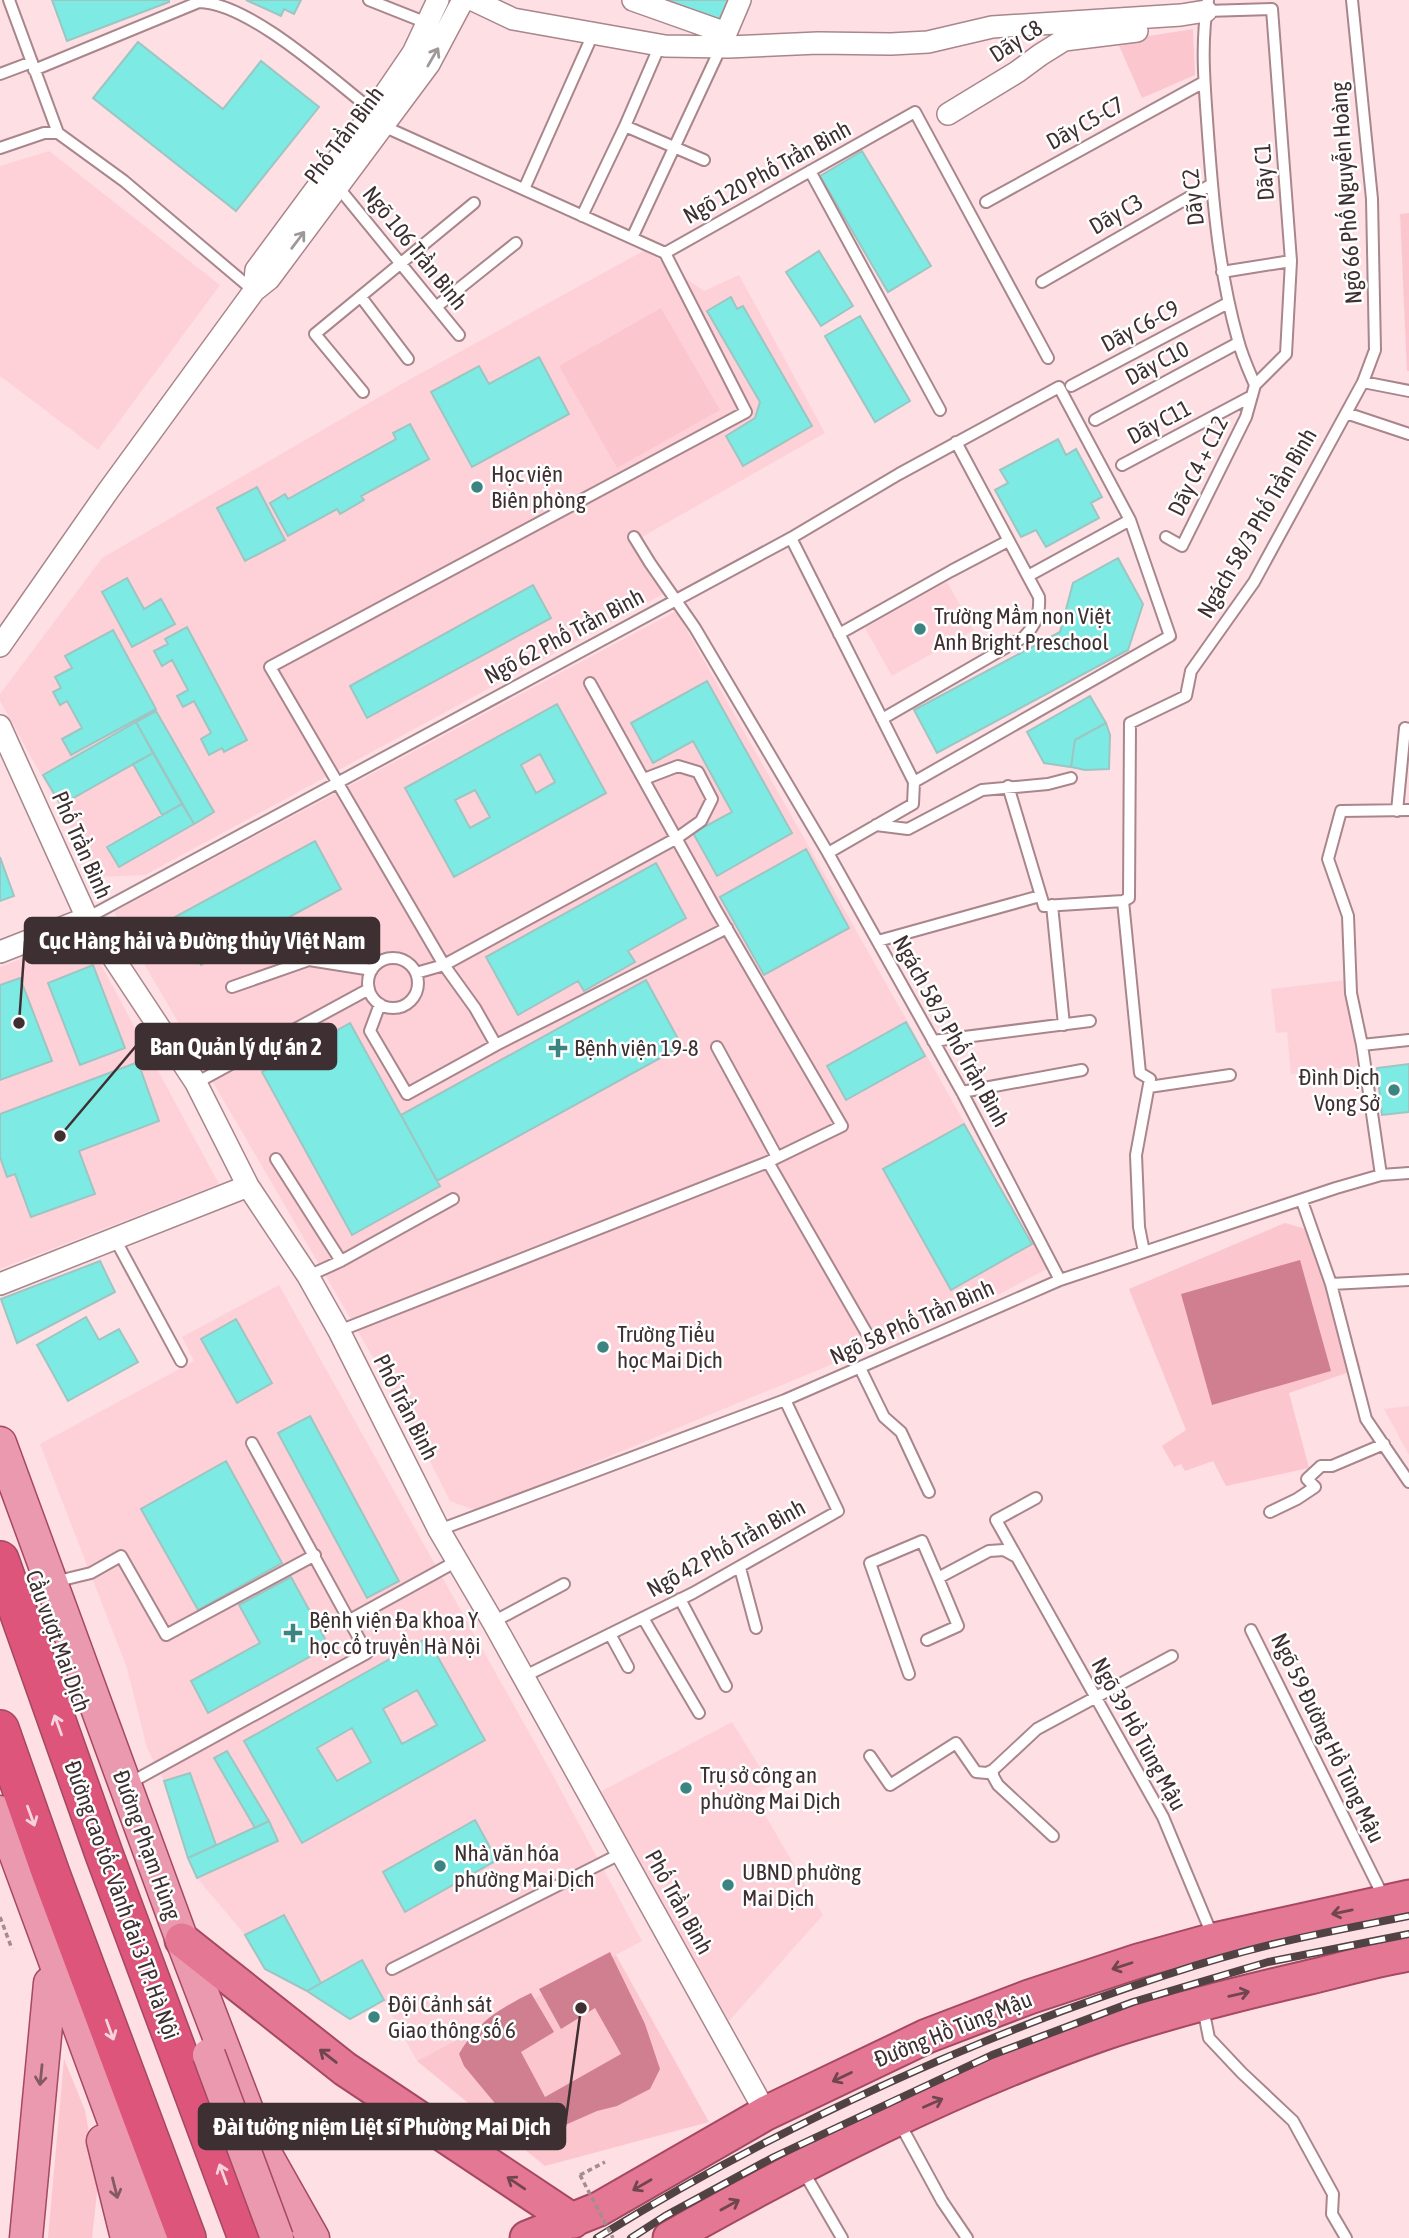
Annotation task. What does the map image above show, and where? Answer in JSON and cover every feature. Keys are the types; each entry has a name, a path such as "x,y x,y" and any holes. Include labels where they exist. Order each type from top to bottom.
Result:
{"highway":[{"name":"Đường cao tốc Vành đai 3 TP. Hà Nội","path":"0,1560 104,1854 196,2060 247,2238"},
{"path":"0,1729 116,2087 187,2238"},
{"name":"Đường Hồ Tùng Mậu","path":"527,2238 573,2221 621,2197 766,2113 927,2036 1029,1997 1138,1961 1214,1940 1397,1900"},
{"path":"182,1940 345,2069 573,2221"},
{"path":"670,2238 800,2167 898,2119 1033,2060 1102,2034 1202,2002 1406,1959"}],"main road":[{"name":"Đường Phạm Hùng","path":"0,1443 182,1940 260,2144 313,2238"},
{"name":"Cầu vượt Mai Dịch","path":"0,1477 130,1844 196,2060 277,2238"},
{"path":"0,1812 116,2087 157,2238"},
{"path":"0,1853 50,1983 101,2134 127,2238"},
{"path":"26,2238 50,1983"},
{"path":"260,2238 290,2197"}],"street":[{"name":"Phố Trần Bình","path":"0,646 100,502 254,291 269,279 338,187 378,119 438,0"},
{"name":"Phố Trần Bình","path":"254,291 256,270 378,119 429,64 463,0"},
{"path":"473,0 513,19 660,46 721,47 928,42 992,27 1206,12"},
{"path":"633,0 726,33 740,0"},
{"name":"Dãy C8","path":"948,114 1064,40 1206,12"},
{"name":"Phố Trần Bình","path":"0,726 87,918 196,1083 248,1186 308,1276 339,1331 439,1530 766,2113"},
{"path":"0,952 87,918"},
{"path":"0,1284 248,1186"}],"lane":[{"path":"9,0 58,133 124,181 254,291"},
{"path":"369,0 427,23"},
{"name":"Ngõ 66 Phố Nguyễn Hoàng","path":"1352,0 1372,199 1375,350 1363,382"},
{"path":"0,74 33,66 198,2 212,2 267,28 378,119 524,190 665,253 746,412 270,667 443,965 475,1008 496,1045"},
{"name":"Dãy C1","path":"1206,12 1272,9 1292,261 1286,354 1253,391"},
{"name":"Dãy C2","path":"1206,12 1204,82 1222,272 1238,343 1253,391"},
{"path":"524,190 593,34"},
{"path":"582,216 660,46"},
{"path":"632,238 721,47"},
{"name":"Dãy C5-C7","path":"986,202 1204,82"},
{"name":"Ngõ 120 Phố Trần Bình","path":"665,253 915,112 1048,358"},
{"path":"625,126 704,160"},
{"path":"0,148 44,133 58,133"},
{"path":"810,171 940,410"},
{"name":"Dãy C3","path":"1042,282 1212,184"},
{"name":"Ngõ 106 Trần Bình","path":"338,187 459,335"},
{"path":"363,392 315,334 474,203"},
{"path":"436,307 516,243"},
{"path":"1222,272 1292,261"},
{"path":"361,297 408,359"},
{"name":"Dãy C6-C9","path":"1071,386 1228,303"},
{"name":"Dãy C10","path":"1095,420 1238,343"},
{"path":"1363,382 1409,391"},
{"name":"Ngách 58/3 Phố Trần Bình","path":"1123,901 1129,898 1130,723 1186,696 1191,671 1254,582 1363,382"},
{"name":"Ngõ 62 Phố Trần Bình","path":"87,918 791,538 956,442 1059,387 1129,520"},
{"name":"Dãy C11","path":"1122,465 1253,391"},
{"name":"Dãy C4 + C12","path":"1166,537 1182,546 1246,417 1253,391"},
{"path":"1346,413 1409,434"},
{"path":"882,719 1024,637 1035,625 1040,610 1039,597 956,442"},
{"path":"914,782 1170,636 1129,520 1028,576"},
{"name":"Ngách 58/3 Phố Trần Bình","path":"634,537 695,628 828,853 962,1092 1060,1280"},
{"path":"791,538 914,782 913,803 828,853"},
{"path":"839,634 1008,541"},
{"path":"339,1331 772,1160 842,1126 590,683"},
{"path":"1397,811 1405,729 1409,729"},
{"path":"416,973 443,965 677,838 701,821 712,799 698,772 678,766 644,779"},
{"path":"876,825 908,830 982,790 1048,785 1071,778"},
{"path":"1008,786 1044,906 1123,901 1140,1073 1150,1079 1136,1155 1139,1227 1144,1252"},
{"path":"1381,1175 1362,1045 1351,993 1348,916 1328,859 1341,811 1409,810"},
{"path":"878,941 1040,896"},
{"path":"1052,905 1064,1025"},
{"path":"380,1004 370,1031 407,1094 496,1045 727,928"},
{"path":"391,958 406,962 416,973 418,988 410,1002 395,1008 380,1004 369,989 369,976 383,960 391,958"},
{"path":"232,987 309,960 372,970"},
{"path":"196,1083 369,989"},
{"path":"933,1041 1090,1021"},
{"path":"1362,1045 1409,1040"},
{"path":"717,1047 772,1160 866,1332"},
{"path":"962,1092 1082,1070"},
{"path":"1149,1087 1230,1075"},
{"path":"276,1159 341,1261"},
{"name":"Ngõ 58 Phố Trần Bình","path":"439,1530 785,1400 1060,1280 1336,1188 1381,1175 1409,1173"},
{"path":"308,1276 341,1261 453,1199"},
{"path":"1302,1201 1331,1284 1366,1419 1409,1482"},
{"path":"115,1239 181,1361"},
{"path":"1331,1284 1409,1280"},
{"path":"860,1368 884,1417 901,1432 929,1492"},
{"name":"Ngõ 42 Phố Trần Bình","path":"523,1677 740,1568 838,1511 785,1400"},
{"path":"125,1785 367,1653 252,1443"},
{"path":"1270,1512 1315,1488 1307,1479 1321,1466 1332,1466 1384,1444"},
{"name":"Ngõ 39 Hồ Tùng Mậu","path":"1036,1498 996,1520 1163,1817 1214,1940"},
{"path":"909,1674 870,1563 922,1541 958,1626 927,1640"},
{"path":"938,1578 989,1551 1004,1550 1015,1556"},
{"path":"51,1582 91,1573 121,1556 166,1635 315,1555"},
{"path":"350,1620 457,1561"},
{"path":"740,1568 756,1628"},
{"path":"493,1622 564,1584"},
{"path":"680,1599 726,1686"},
{"path":"643,1618 699,1713"},
{"name":"Ngõ 59 Đường Hồ Tùng Mậu","path":"1251,1630 1397,1900"},
{"path":"610,1634 628,1667"},
{"path":"870,1756 890,1784 956,1743 976,1772 987,1773 1037,1729 1172,1656"},
{"path":"993,1770 998,1784 1053,1836"},
{"path":"392,1969 622,1853"},
{"path":"1202,2002 1209,2038 1293,2122 1333,2194 1332,2214 1346,2238"},
{"path":"898,2119 942,2200 967,2238"},
{"path":"800,2167 842,2238"}],"path":[{"path":"0,1917 12,1949"},
{"path":"605,2162 580,2175 612,2238"}],"shaded area":[{"path":"1193,29 1195,75 1142,98 1117,41"},
{"path":"49,151 220,285 98,450 0,376 0,166"},
{"path":"1409,213 1409,371 1407,371 1400,214"},
{"name":"Học viện Biên phòng","path":"645,250 704,291 739,275 825,433 635,541 665,593 145,875 98,877 0,701 0,694 102,558 405,382"},
{"path":"661,308 720,410 617,468 559,366"},
{"name":"Trường Mầm non Việt Anh Bright Preschool","path":"947,582 974,630 892,676 865,628"},
{"name":"Bệnh viện 19-8","path":"676,611 1047,1269 992,1298 477,1511 450,1501 359,1333 114,912"},
{"path":"85,935 219,1184 0,1269 0,967"},
{"path":"1347,980 1357,1066 1291,1074 1287,1032 1276,1033 1271,989"},
{"path":"1285,1223 1316,1232 1361,1368 1289,1393 1309,1468 1226,1486 1213,1461 1185,1471 1181,1464 1174,1467 1162,1446 1186,1430 1129,1289"},
{"path":"1300,1260 1331,1371 1212,1405 1181,1294"},
{"name":"Bệnh viện Đa khoa Y học cổ truyền Hà Nội","path":"279,1285 550,1770 642,1941 417,2061 362,1961 321,1983 284,1915 245,1935 197,1878 164,1781 147,1748 127,1668 40,1444 194,1361 182,1337"},
{"path":"1409,1406 1409,1455 1384,1409"},
{"name":"UBND phường Mai Dịch","path":"732,1722 771,1785 754,1796 823,1915 729,2021 600,1792"},
{"path":"610,1952 645,2024 660,2069 650,2089 617,2106 597,2111 556,2129 541,2132 520,2127 503,2113 464,2066 459,2054 481,2025 531,1993 554,2032 521,2052 545,2097 621,2054 595,2008 561,2029 539,1989"},
{"path":"616,1955 709,2122 545,2166 417,2061"},
{"path":"64,2059 85,2110 98,2184 92,2238 48,2238"}],"building":[{"path":"52,0 169,0 169,2 67,41"},
{"path":"246,0 301,0 294,14 284,9 281,16"},
{"path":"667,0 728,0 718,22"},
{"path":"138,42 223,109 261,61 319,107 236,211 93,98"},
{"path":"862,151 931,266 888,292 820,176"},
{"path":"819,251 853,306 821,326 786,272"},
{"path":"731,297 737,309 743,306 812,426 743,466 726,436 755,418 760,402 707,311"},
{"path":"860,316 910,401 875,422 825,336"},
{"path":"539,357 569,414 472,467 431,392 479,366 489,384"},
{"path":"410,424 429,459 361,496 364,500 340,514 337,509 288,536 270,503 285,494 288,499 396,439 393,433"},
{"path":"1058,439 1066,455 1076,449 1102,497 1091,503 1099,518 1046,547 1036,530 1021,537 995,490 1008,483 1000,470"},
{"path":"257,487 285,540 245,561 217,508"},
{"path":"1118,558 1143,604 1128,650 937,753 914,710 1060,632 1073,583"},
{"path":"127,578 144,609 161,599 175,624 132,647 102,592"},
{"path":"533,585 551,618 367,718 350,686"},
{"path":"187,627 247,740 224,752 222,748 209,755 201,739 211,733 194,701 183,707 177,696 188,690 172,660 162,666 154,651 168,644 165,639"},
{"path":"113,630 156,709 71,755 62,739 82,728 67,701 60,705 53,692 61,688 55,677 72,668 65,656"},
{"path":"707,681 792,833 717,876 693,833 732,812 693,741 653,763 631,723"},
{"path":"1090,696 1106,723 1075,740 1071,767 1044,763 1027,732"},
{"path":"557,704 606,793 454,877 405,788","holes":["540,754 555,782 536,793 521,765","475,790 490,817 470,828 455,800"]},
{"path":"156,711 214,812 194,824 136,722"},
{"path":"136,722 153,753 61,805 43,775"},
{"path":"1106,723 1110,735 1109,769 1085,770 1071,767 1075,740"},
{"path":"153,753 182,804 162,815 133,764"},
{"path":"182,804 194,824 119,867 107,847"},
{"path":"315,841 341,889 201,965 175,917"},
{"path":"806,849 849,928 764,975 720,897"},
{"path":"0,857 14,896 0,901"},
{"path":"656,863 686,918 628,951 635,962 584,991 578,981 518,1015 486,957"},
{"path":"93,965 125,1048 80,1065 48,983"},
{"path":"20,978 52,1061 0,1080 0,985"},
{"path":"646,980 682,1046 437,1181 401,1115"},
{"path":"906,1022 925,1056 846,1100 827,1066"},
{"path":"350,1023 440,1186 352,1235 262,1072"},
{"path":"138,1062 159,1121 79,1151 95,1194 31,1217 15,1174 7,1177 0,1157 0,1114"},
{"name":"Đình Dịch Vọng Sở","path":"1409,1064 1409,1112 1382,1115 1377,1068"},
{"path":"964,1124 1032,1244 951,1290 883,1169"},
{"path":"100,1261 115,1292 17,1343 1,1299"},
{"path":"86,1317 99,1340 119,1329 138,1362 68,1401 37,1345"},
{"path":"236,1319 272,1383 237,1403 201,1339"},
{"path":"310,1416 399,1581 367,1598 278,1433"},
{"path":"226,1461 282,1563 198,1610 141,1509"},
{"path":"291,1577 329,1646 208,1713 191,1681 260,1643 239,1605"},
{"path":"427,1638 485,1740 302,1843 244,1741","holes":["417,1690 437,1725 402,1744 383,1709","352,1728 371,1762 337,1781 317,1748"]},
{"path":"227,1751 269,1821 255,1828 214,1758"},
{"path":"190,1773 216,1845 188,1858 164,1781"},
{"name":"Nhà văn hóa phường Mai Dịch","path":"475,1820 497,1860 405,1912 383,1872"},
{"path":"269,1821 278,1841 197,1878 188,1858"},
{"path":"284,1915 321,1983 307,1991 265,1969 245,1935"},
{"path":"362,1960 384,2000 350,2019 307,1991"}],"railway":[{"path":"597,2238 709,2173 824,2113 942,2059 1062,2011 1220,1958 1291,1940 1409,1916"},
{"path":"631,2238 665,2216 774,2157 992,2055 1133,2002 1268,1962 1409,1934"}],"place":[{"name":"Học viện Biên phòng","path":"477,487"},
{"name":"Trường Mầm non Việt Anh Bright Preschool","path":"920,629"},
{"name":"Cục Hàng hải và Đường thủy Việt Nam","path":"19,1023"},
{"name":"Bệnh viện 19-8","path":"558,1048"},
{"name":"Đình Dịch Vọng Sở","path":"1394,1090"},
{"name":"Ban Quản lý dự án 2","path":"60,1136"},
{"name":"Trường Tiểu học Mai Dịch","path":"603,1347"},
{"name":"Bệnh viện Đa khoa Y học cổ truyền Hà Nội","path":"293,1633"},
{"name":"Trụ sở công an phường Mai Dịch","path":"686,1788"},
{"name":"Nhà văn hóa phường Mai Dịch","path":"440,1866"},
{"name":"UBND phường Mai Dịch","path":"728,1885"},
{"name":"Đài tưởng niệm Liệt sĩ Phường Mai Dịch","path":"581,2008"},
{"name":"Đội Cảnh sát Giao thông số 6","path":"374,2017"}]}
